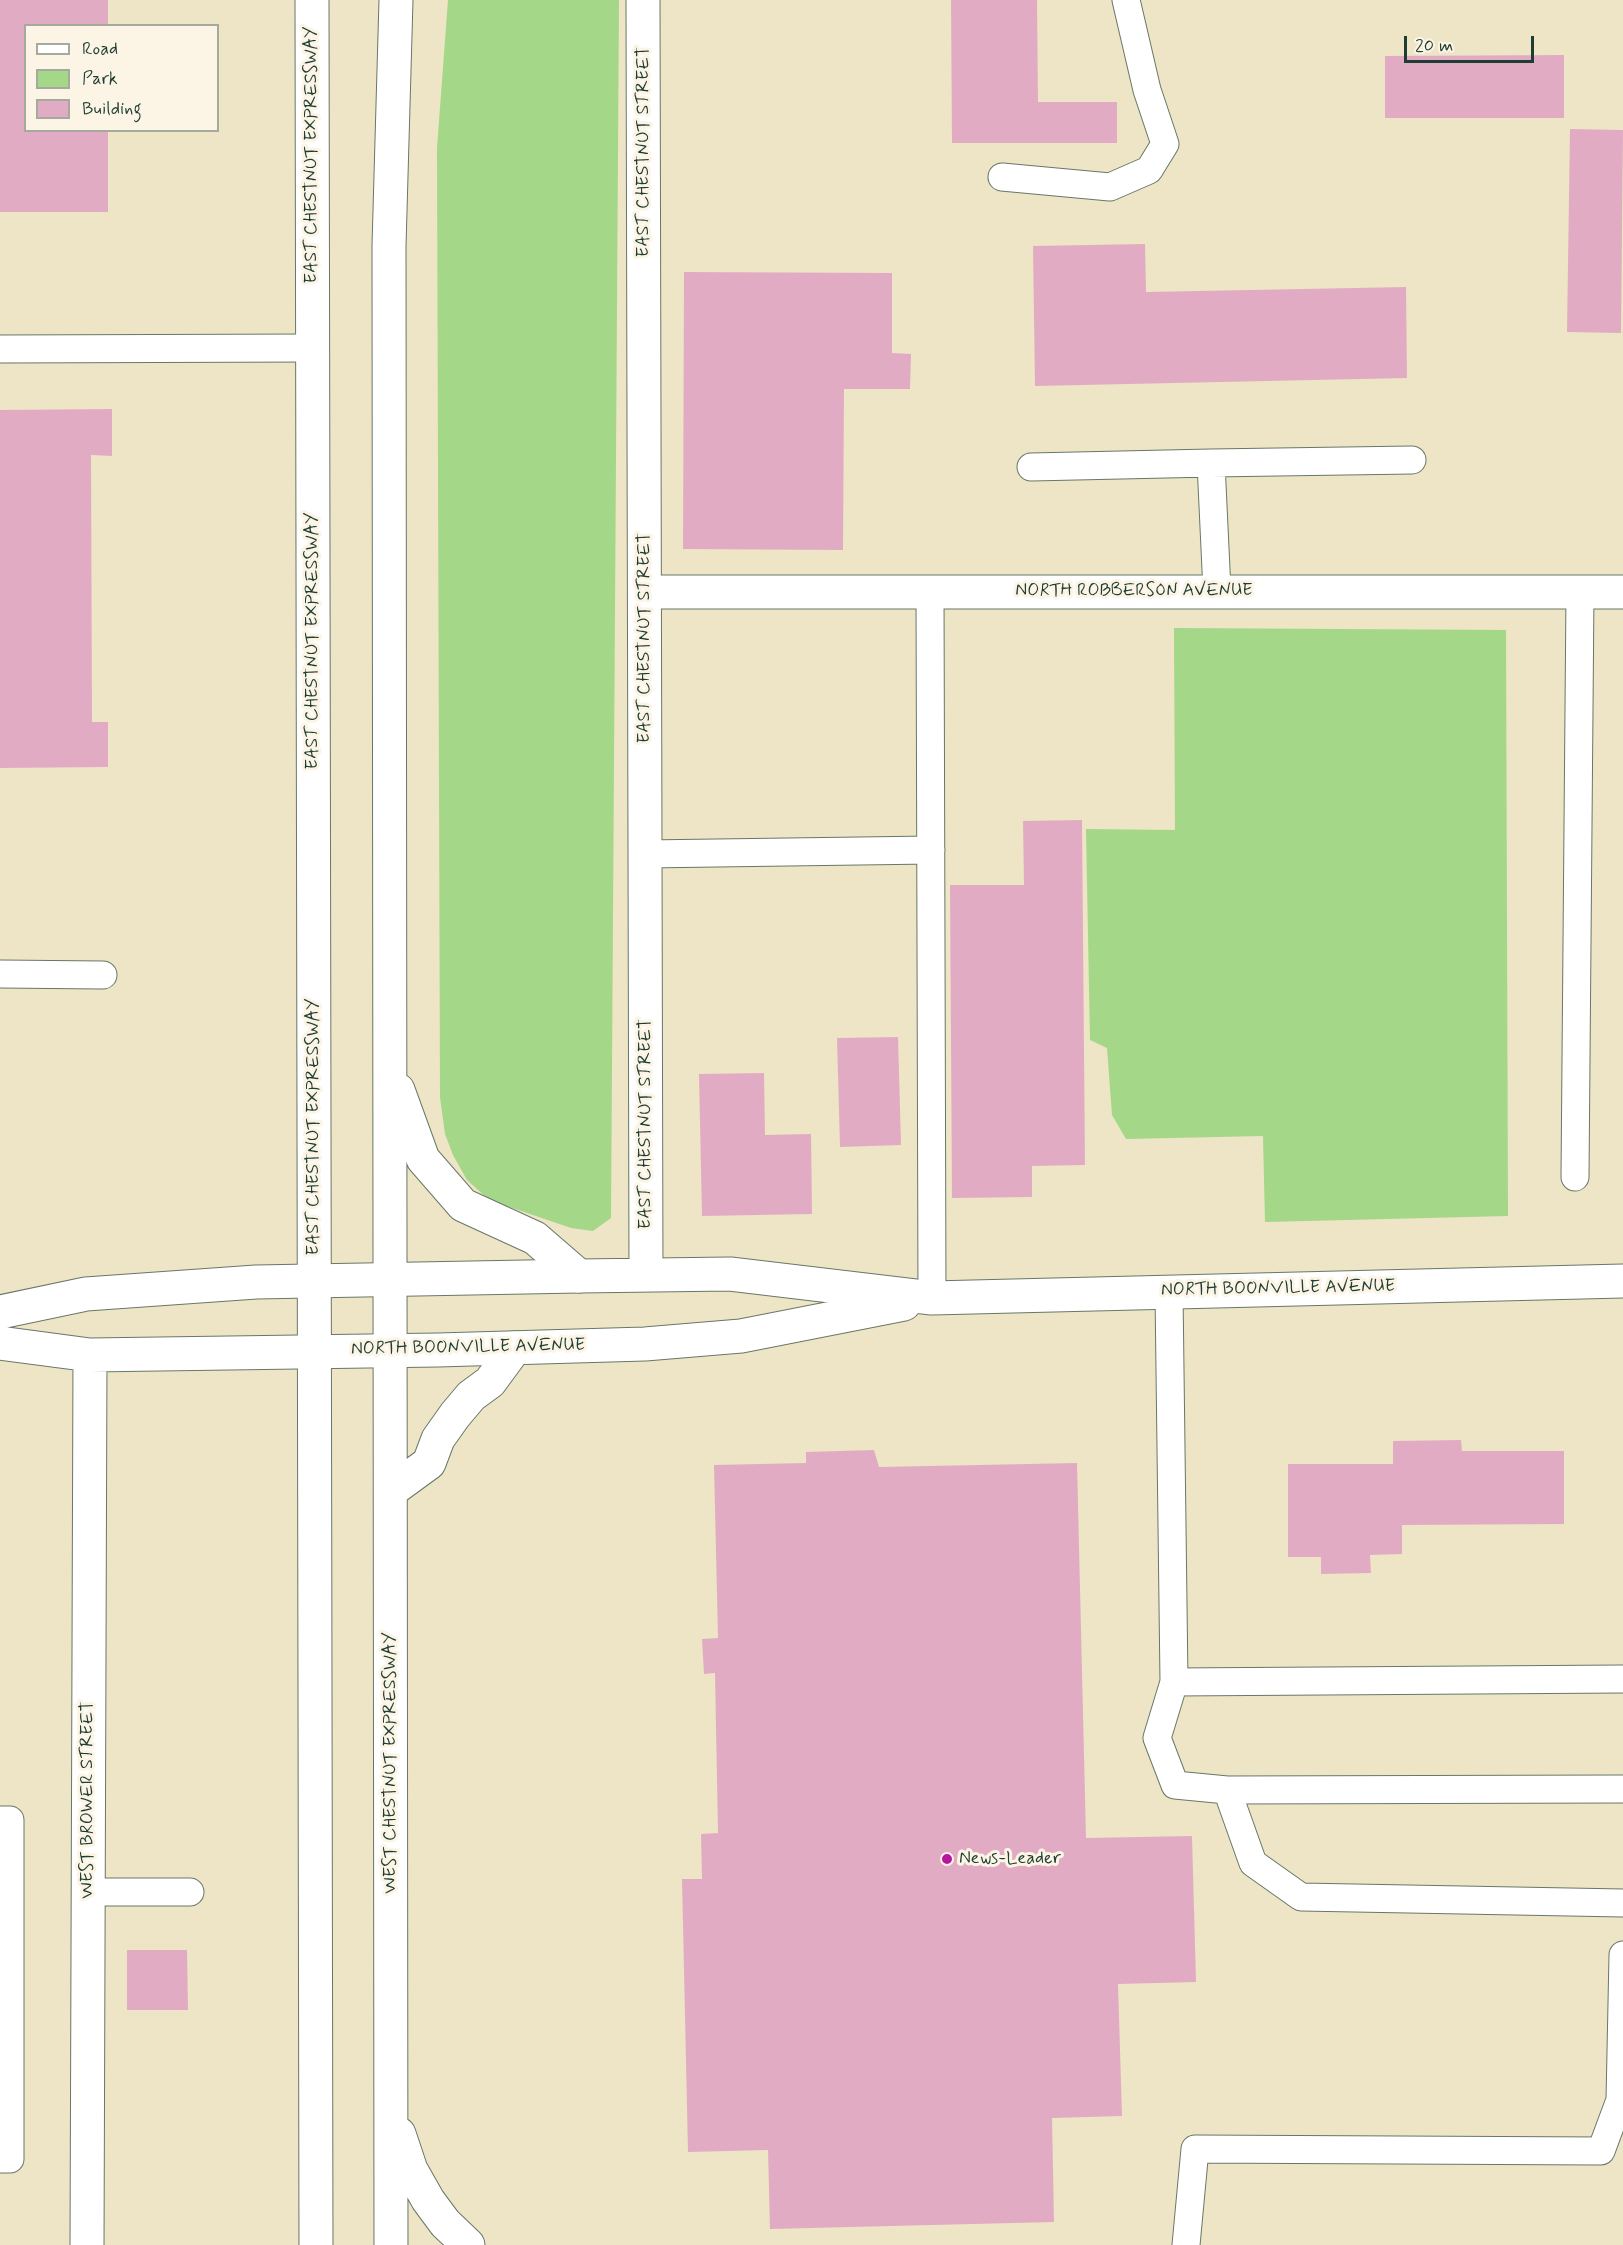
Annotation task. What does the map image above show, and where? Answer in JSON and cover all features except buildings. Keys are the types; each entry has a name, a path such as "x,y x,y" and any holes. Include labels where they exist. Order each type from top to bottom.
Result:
{"street":[{"name":"EAST CHESTNUT EXPRESSWAY","path":"312,0 314,1281"},
{"path":"391,1280 389,246 396,0"},
{"name":"EAST CHESTNUT STREET","path":"643,0 646,1275"},
{"name":"NORTH ROBBERSON AVENUE","path":"645,592 1623,592"},
{"path":"390,1069 423,1159 463,1205 535,1238 579,1276"},
{"name":"NORTH BOONVILLE AVENUE","path":"0,1312 86,1294 256,1282 730,1274 933,1298 1623,1281"},
{"name":"WEST CHESTNUT EXPRESSWAY","path":"391,1280 391,2245"},
{"path":"314,1281 316,2245"},
{"name":"NORTH BOONVILLE AVENUE","path":"0,1343 90,1355 645,1344 741,1336 933,1298"},
{"path":"392,1490 429,1463 438,1439 455,1415 471,1396 490,1382 515,1348"},
{"name":"WEST BROWER STREET","path":"87,2245 90,1355"},
{"path":"391,2106 411,2170 428,2200 445,2223 468,2245"}],"lane":[{"path":"1002,177 1110,187 1149,170 1165,144 1147,90 1126,0"},
{"path":"0,349 312,348"},
{"path":"1031,467 1412,460"},
{"path":"1211,463 1216,591"},
{"path":"930,592 933,1298"},
{"path":"1575,1177 1580,592"},
{"path":"645,854 931,850"},
{"path":"0,974 103,975"},
{"path":"1169,1292 1174,1682 1157,1738 1175,1785 1227,1790 1623,1790"},
{"path":"1174,1682 1623,1679"},
{"path":"1227,1790 1252,1863 1301,1897 1623,1904"},
{"path":"0,1820 10,1820 10,2159 0,2159"},
{"path":"88,1892 190,1892"},
{"path":"1186,2245 1195,2149 1600,2151 1620,2100 1623,1955"}],"green space":[{"path":"448,0 619,0 611,1218 593,1231 571,1228 489,1200 467,1180 453,1155 445,1134 440,1097 437,148"},
{"path":"1174,628 1506,630 1508,1216 1265,1222 1263,1136 1126,1139 1112,1115 1107,1048 1090,1040 1086,829 1175,830"}],"place":[{"name":"News-Leader","path":"947,1859"}]}
